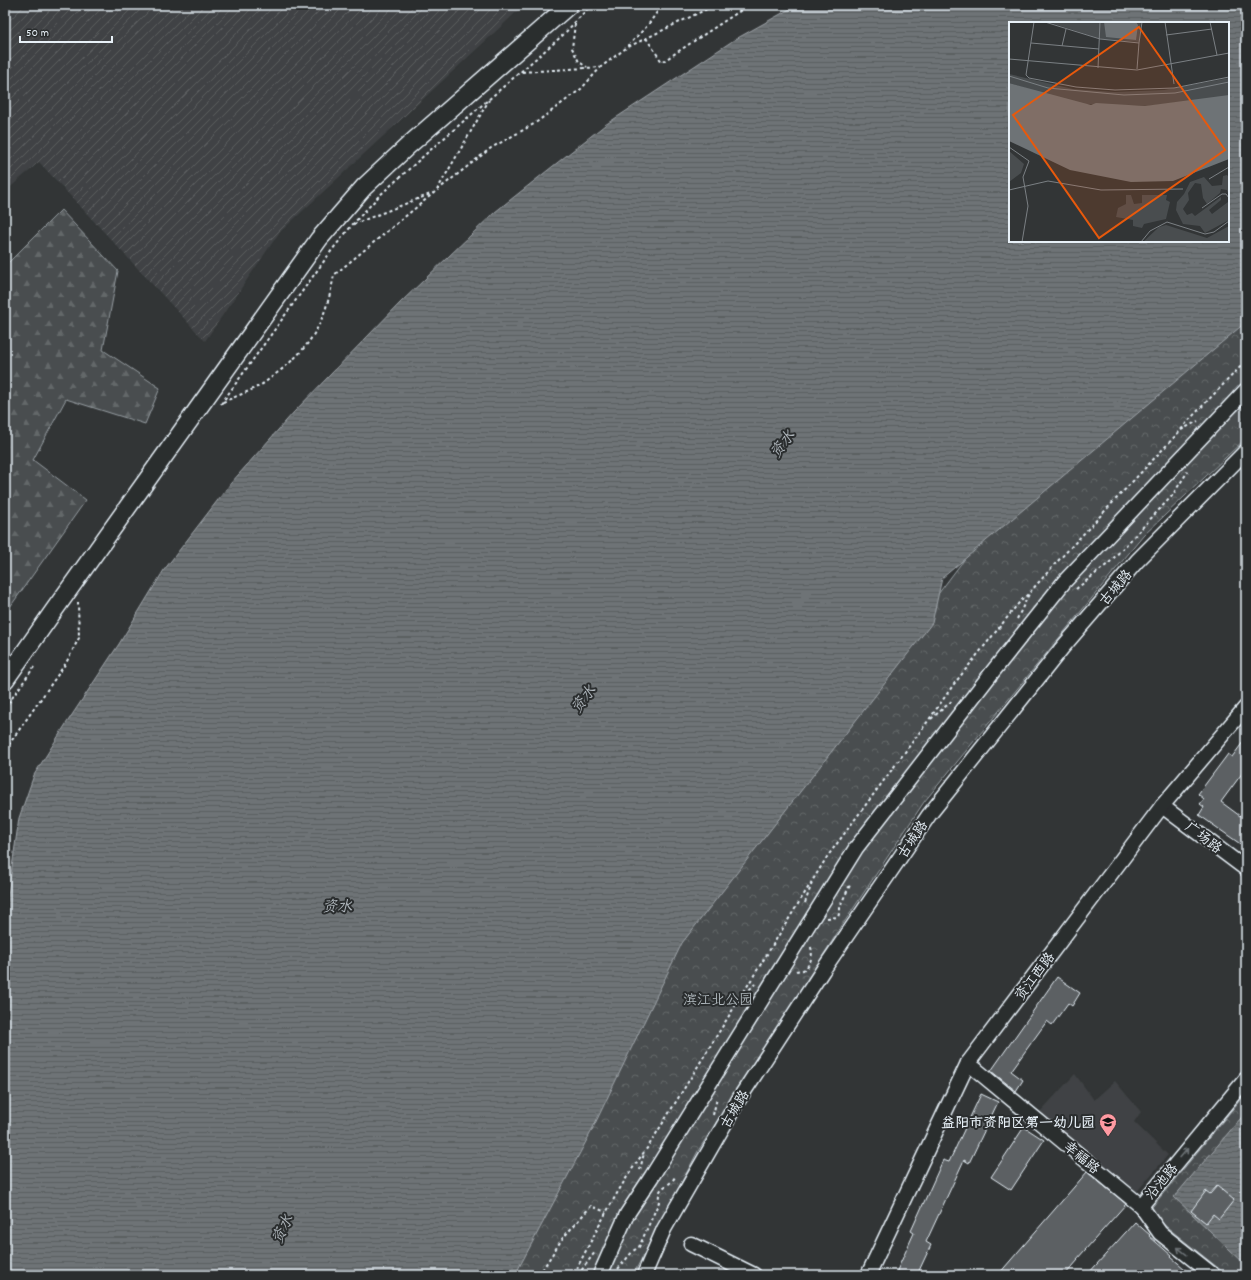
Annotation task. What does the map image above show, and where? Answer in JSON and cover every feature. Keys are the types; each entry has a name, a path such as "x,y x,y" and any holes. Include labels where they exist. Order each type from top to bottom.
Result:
{"main road":[{"path":"5,680 319,239 359,193 409,145 569,5"}],"street":[{"path":"600,1275 627,1214 856,848 1064,582 1246,390"},
{"name":"古城路","path":"644,1275 664,1229 739,1099 823,970 929,815 1062,648 1137,561 1246,451"},
{"name":"资江西路","path":"868,1275 968,1063 1162,806 1246,707"},
{"name":"广场路","path":"1162,806 1246,869"},
{"name":"幸福路","path":"968,1063 1141,1206"},
{"name":"沿池路","path":"1213,1275 1160,1233 1141,1206 1246,1079"},
{"path":"691,1244 754,1275"}],"path":[{"path":"218,408 332,250 353,224 384,192 563,35 591,5"},
{"path":"222,402 258,387 290,364 310,342 322,320 330,295 334,275 491,148 534,124 580,89 601,67 626,48 648,25 662,5"},
{"path":"626,48 715,5"},
{"path":"646,38 662,62 749,5"},
{"path":"575,23 572,48 579,62 588,68"},
{"path":"521,72 601,67"},
{"path":"353,224 435,192 490,98"},
{"path":"1075,590 1109,563 1172,496 1188,471"},
{"path":"5,750 66,663 79,638 78,577"},
{"path":"74,608 78,602"},
{"path":"5,708 35,665"},
{"path":"793,971 803,970 808,965 812,956 812,947 805,936 806,926 822,917 829,919 838,917 840,906 851,883"},
{"path":"713,1115 718,1092"},
{"path":"617,1270 633,1251 639,1247 659,1202 658,1194 662,1188 672,1182 675,1177"},
{"path":"539,1275 562,1239 591,1206 606,1212"}],"shaded area":[{"path":"5,5 524,5 279,233 205,341 39,162 5,192"},
{"name":"益阳市资阳区第一幼儿园","path":"1075,1074 1094,1100 1115,1081 1141,1112 1134,1122 1168,1155 1134,1195 1039,1113"}],"green space":[{"path":"61,210 118,271 103,350 160,388 145,424 66,399 33,460 86,500 5,614 5,266"},
{"name":"滨江北公园","path":"1246,313 1246,438 1143,536 924,802 843,924 698,1151 633,1275 503,1275 663,965 1012,496"},
{"path":"1246,1093 1246,1275 1227,1275 1148,1212"}],"water":[{"name":"资水","path":"797,5 1246,5 1246,322 942,578 932,623 682,943 590,1134 515,1275 5,1275 5,916 19,818 34,775 119,644 164,570 231,483 294,412 401,302 495,212 605,125 734,40"},
{"path":"1246,1112 1246,1265 1174,1197"}],"building":[{"path":"1246,738 1246,768 1221,802 1240,816 1246,809 1246,848 1199,815 1204,807 1200,804 1204,799 1198,794 1228,754 1232,757"},
{"path":"1057,977 1080,993 1072,1006 1068,1003 1052,1025 1047,1021 1011,1071 1023,1080 1016,1091 991,1071"},
{"path":"981,1094 998,1102 969,1163 964,1160 926,1242 931,1245 917,1275 895,1275 914,1233 911,1231 943,1160 949,1162"},
{"path":"1024,1127 1044,1140 1011,1190 991,1177"},
{"path":"1087,1172 1126,1204 1077,1259 1078,1260 1065,1275 998,1275"},
{"path":"1217,1186 1234,1200 1219,1219 1213,1214 1206,1223 1191,1211 1206,1191 1210,1194"},
{"path":"1135,1222 1172,1256 1171,1257 1192,1275 1087,1275"}],"place":[{"name":"益阳市资阳区第一幼儿园","path":"1108,1137"}]}
